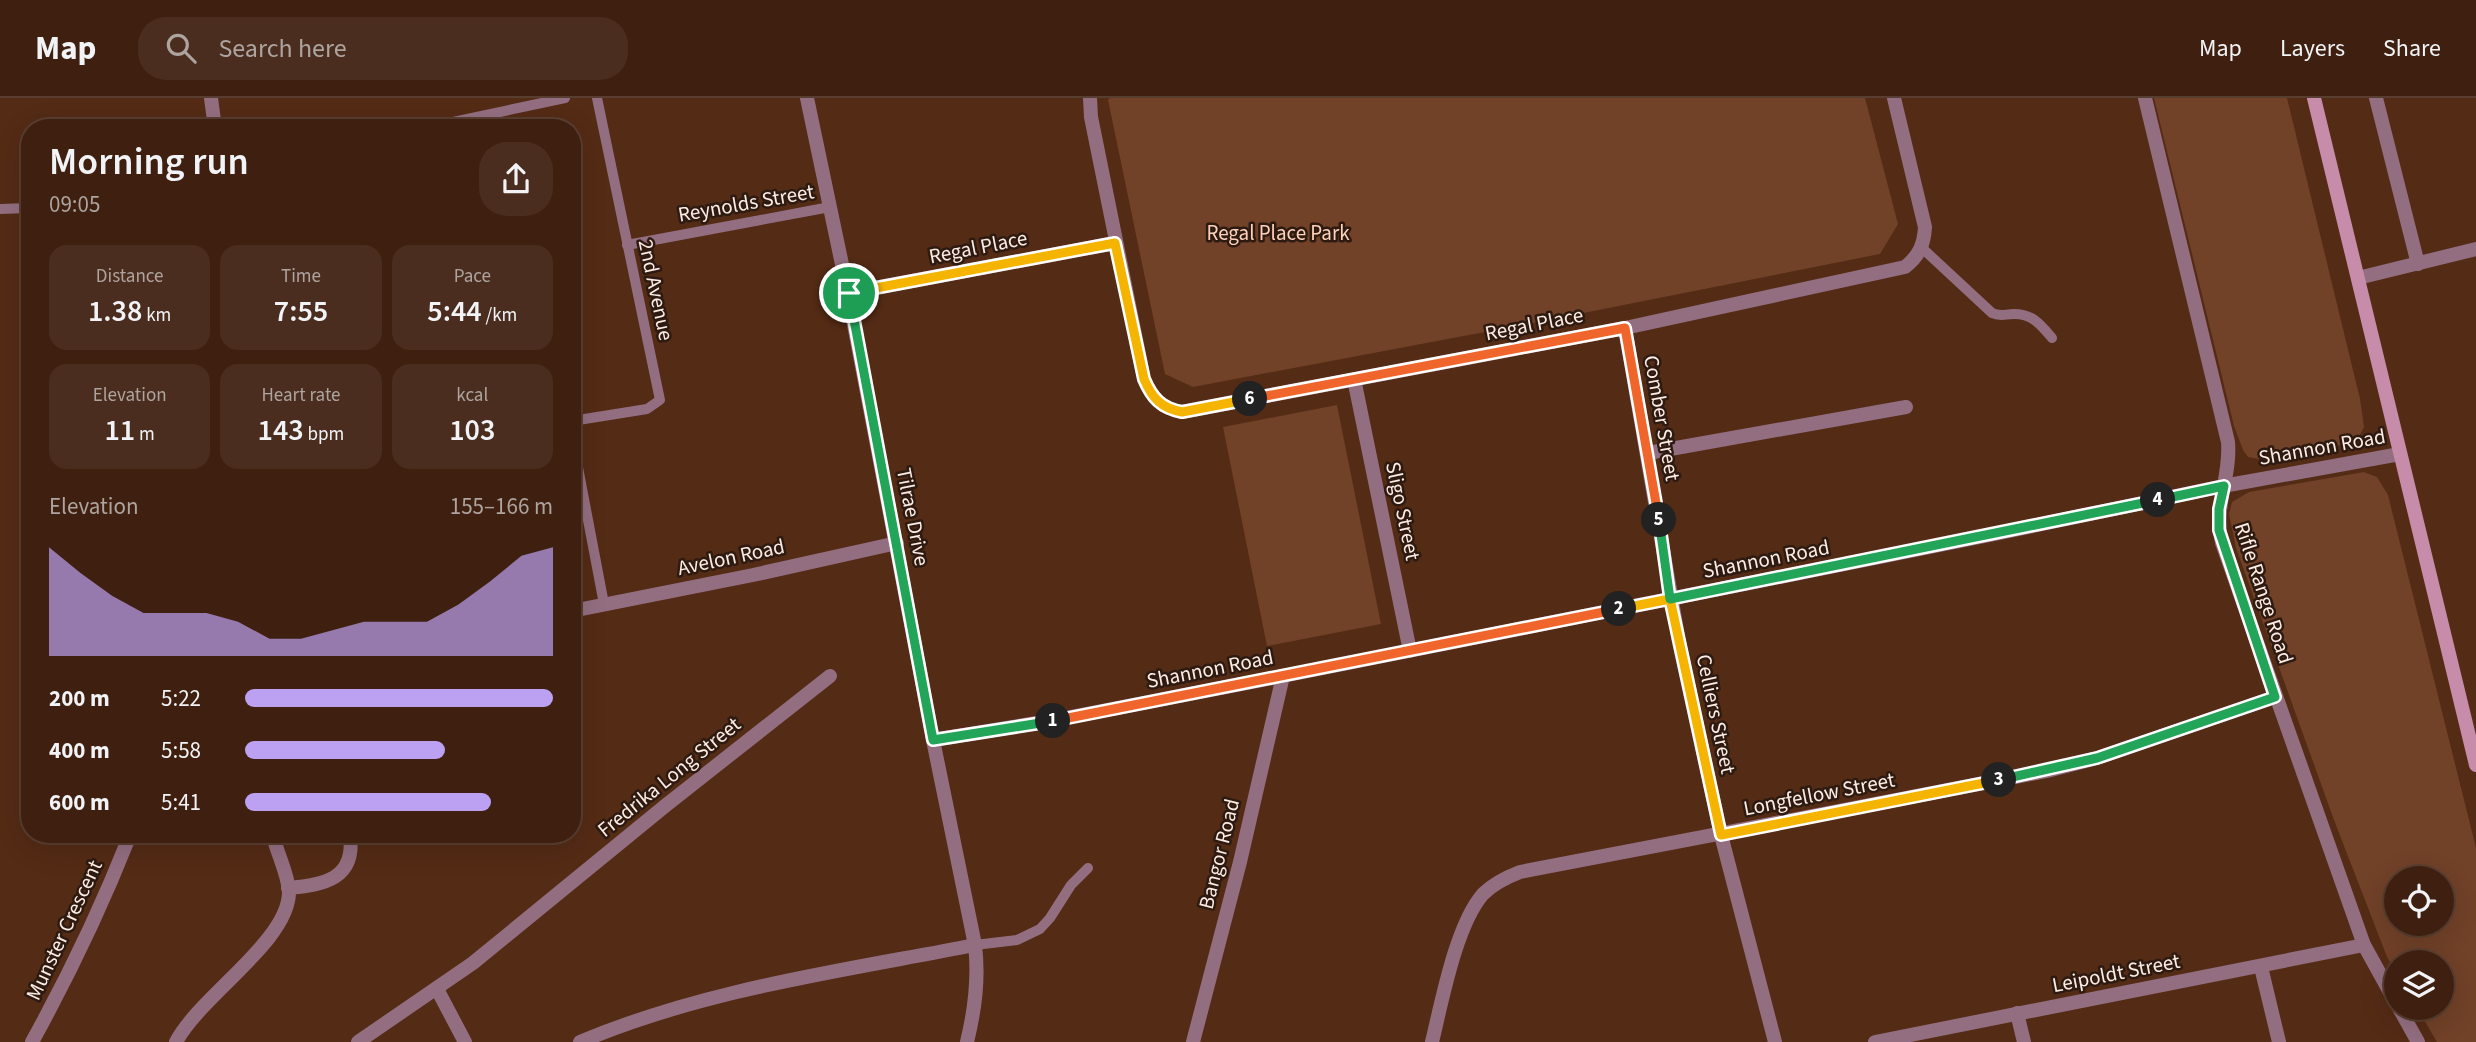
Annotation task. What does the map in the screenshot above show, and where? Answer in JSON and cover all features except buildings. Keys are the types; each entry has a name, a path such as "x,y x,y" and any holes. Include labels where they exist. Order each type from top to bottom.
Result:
{"main road":[{"path":"2315,98 2476,765"}],"street":[{"path":"211,98 214,119"},
{"name":"Tilrae Drive","path":"807,98 849,293 933,740 975,945 978,968 976,995 967,1042"},
{"name":"Regal Place","path":"1090,98 1091,117 1115,243 1144,379 1151,396 1172,410 1182,412 1625,328 1892,271 1905,267 1922,248"},
{"path":"1894,98 1924,219 1922,248"},
{"name":"Rifle Range Road","path":"2145,98 2225,428 2229,465 2219,509 2219,530 2275,697 2364,945 2384,981"},
{"path":"2376,98 2418,264"},
{"name":"Regal Place","path":"849,293 1115,243"},
{"path":"2358,278 2476,249"},
{"name":"Comber Street","path":"1625,328 1648,453 1670,599"},
{"name":"Sligo Street","path":"1354,379 1410,651"},
{"path":"1648,453 1906,407"},
{"name":"Shannon Road","path":"933,740 1055,720 1283,676 2224,486 2400,454"},
{"name":"Avelon Road","path":"581,609 897,543"},
{"name":"Celliers Street","path":"1670,599 1721,835 1775,1042"},
{"name":"Fredrika Long Street","path":"358,1042 437,989 830,676"},
{"name":"Bangor Road","path":"1193,1042 1240,862 1283,676"},
{"name":"Longfellow Street","path":"1432,1042 1466,921 1485,892 1501,880 1520,872 2047,771 2097,758 2275,697"},
{"name":"Munster Crescent","path":"32,1042 79,953 127,843"},
{"path":"176,1042 200,1008 276,929 287,905 288,887 275,843"},
{"path":"288,887 319,885 338,874 350,858 351,843"},
{"path":"580,1042 662,1011 713,998 975,945"},
{"name":"Leipoldt Street","path":"1875,1042 2364,945"},
{"path":"2261,967 2279,1042"},
{"path":"437,989 465,1042"},
{"path":"2017,1013 2024,1042"},
{"path":"2406,1020 2418,1042"}],"lane":[{"path":"467,119 565,98"},
{"name":"2nd Avenue","path":"581,420 647,409 660,400 597,98"},
{"name":"Reynolds Street","path":"627,245 830,207"},
{"path":"0,209 21,208"},
{"path":"1922,248 1992,313 1998,316 2014,314 2034,318 2052,338"},
{"path":"581,483 604,604"},
{"path":"975,945 1017,940 1040,929 1071,885 1088,868"}],"green space":[{"name":"Regal Place Park","path":"1865,98 1898,224 1880,254 1193,387 1165,374 1108,100"},
{"path":"2154,98 2287,98 2360,399 2364,427 2358,439 2319,451 2272,459 2248,457 2243,450 2234,426"},
{"path":"1337,405 1381,624 1267,646 1223,427"},
{"path":"2364,472 2377,477 2388,495 2476,848 2476,1042 2437,1042 2424,1020 2454,1020 2454,950 2384,950 2334,820 2236,548 2229,514 2232,502 2249,492"}],"route":[{"path":"849,293 933,740 1055,720 1670,599 1721,835 2047,771 2097,758 2275,697 2222,543 2218,519 2224,486 1670,599 1648,453 1625,328 1182,412 1172,410 1151,396 1144,379 1115,243 849,293"}]}
